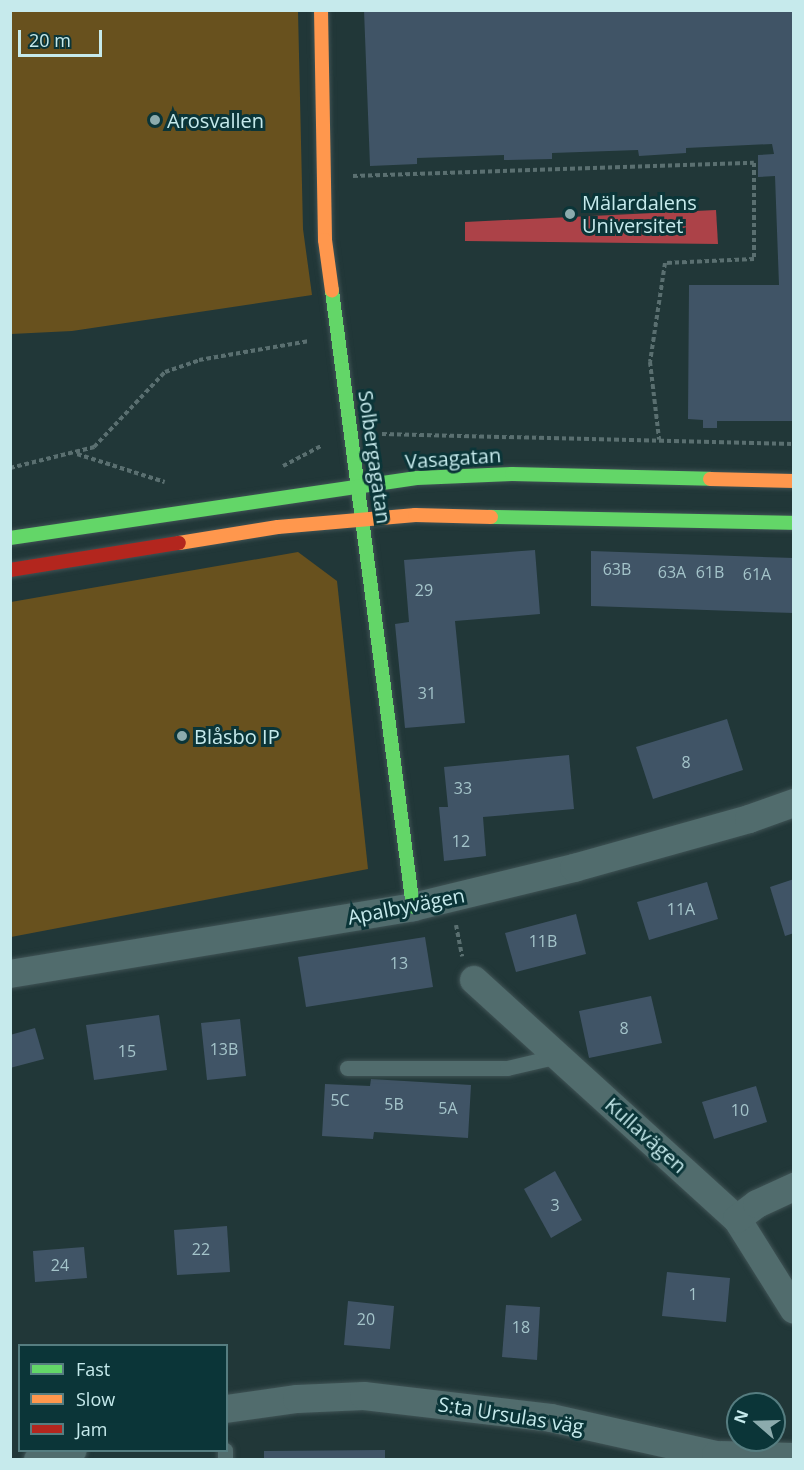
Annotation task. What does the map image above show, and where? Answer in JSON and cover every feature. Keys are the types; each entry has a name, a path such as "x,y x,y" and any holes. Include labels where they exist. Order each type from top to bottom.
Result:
{"street":[{"name":"Solbergagatan","path":"321,10 325,240 337,336 354,440 413,907"},
{"name":"Vasagatan","path":"10,538 359,485 512,474 794,481"},
{"path":"10,570 278,527 414,515 794,523"},
{"name":"Apalbyvägen","path":"10,974 413,907 728,825 794,803"},
{"name":"Kullavägen","path":"474,980 737,1219 794,1310"},
{"path":"737,1219 756,1204 794,1186"},
{"name":"S:ta Ursulas väg","path":"228,1409 297,1399 364,1396 551,1418 716,1455 794,1457"},
{"path":"38,1460 66,1452"}],"lane":[{"path":"346,1068 507,1068 558,1056"}],"path":[{"path":"323,177 754,163 754,259 665,263 650,362 659,439"},
{"path":"10,468 78,454 94,447 165,372 199,360 337,336"},
{"path":"276,469 309,450 385,433 794,444"},
{"path":"78,454 149,480 171,483"},
{"path":"451,898 464,964 474,980"}],"shaded area":[{"name":"Arosvallen","path":"10,11 298,11 303,229 312,295 72,331 11,334"},
{"path":"716,210 718,244 465,241 465,222"},
{"name":"Blåsbo IP","path":"298,552 337,581 368,869 11,937 11,602"}],"building":[{"path":"364,10 794,10 794,421 717,421 717,428 703,428 703,420 688,419 689,285 779,285 775,176 758,177 758,155 774,154 772,144 686,148 686,153 639,156 638,150 552,153 552,159 504,160 504,155 417,158 417,164 370,166"},
{"path":"535,550 540,614 455,621 465,723 405,728 395,624 409,622 404,560"},
{"path":"591,551 794,558 794,613 591,606"},
{"path":"727,719 743,770 653,799 636,747"},
{"path":"569,755 574,809 483,817 486,856 444,861 439,807 448,807 444,767"},
{"path":"794,879 794,933 785,936 770,887"},
{"path":"707,882 718,919 649,940 637,902"},
{"path":"576,914 586,954 516,972 505,933"},
{"path":"425,937 433,987 306,1007 298,957"},
{"path":"651,996 662,1043 589,1058 579,1011"},
{"path":"159,1015 167,1070 94,1080 86,1025"},
{"path":"240,1019 246,1076 207,1080 201,1023"},
{"path":"35,1028 44,1059 10,1068 10,1035"},
{"path":"371,1079 471,1085 468,1138 374,1132 373,1139 322,1136 325,1084 370,1086"},
{"path":"756,1086 767,1122 714,1139 702,1102"},
{"path":"555,1171 582,1220 551,1238 524,1189"},
{"path":"227,1226 230,1272 177,1275 174,1230"},
{"path":"84,1247 87,1278 35,1282 33,1251"},
{"path":"667,1272 730,1278 726,1322 662,1316"},
{"path":"348,1301 394,1306 390,1349 344,1345"},
{"path":"506,1305 540,1307 537,1360 502,1357"},
{"path":"385,1450 385,1460 264,1460 264,1451"}],"traffic: fast":[{"path":"332,291 413,907"},
{"path":"10,538 417,478 512,474 710,479"},
{"path":"491,517 794,523"}],"traffic: slow":[{"path":"321,10 325,240 332,291"},
{"path":"710,479 794,481"},
{"path":"179,543 278,527 415,515 491,517"}],"traffic: jam":[{"path":"10,570 179,543"}],"place":[{"name":"Arosvallen","path":"155,120"},
{"name":"Mälardalens Universitet","path":"570,214"},
{"name":"Blåsbo IP","path":"182,736"}]}
